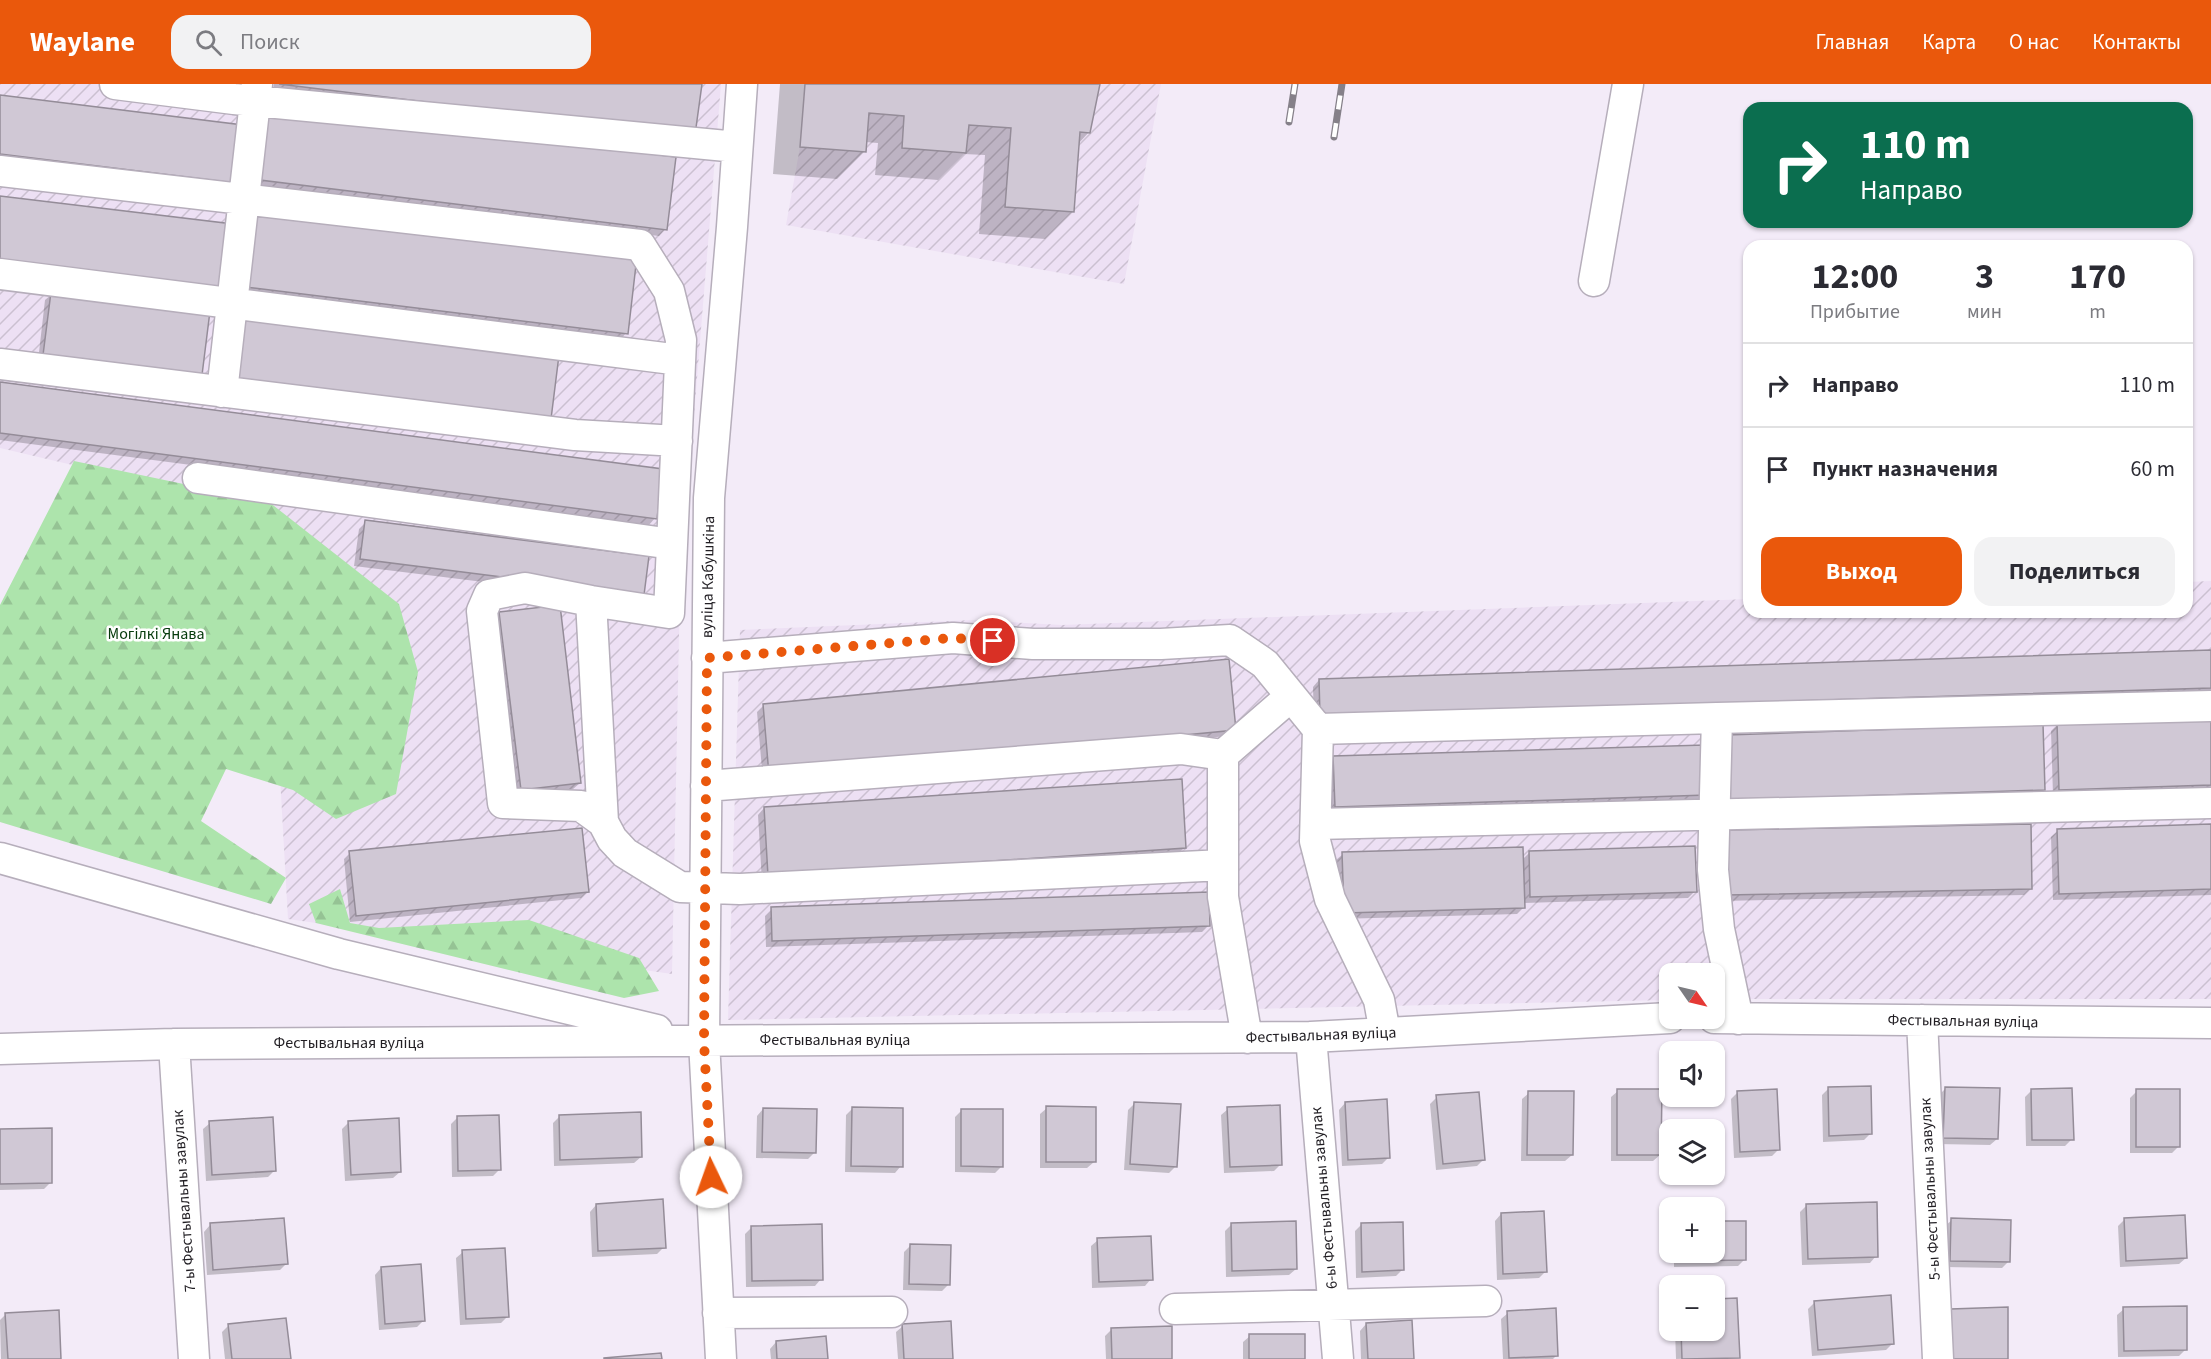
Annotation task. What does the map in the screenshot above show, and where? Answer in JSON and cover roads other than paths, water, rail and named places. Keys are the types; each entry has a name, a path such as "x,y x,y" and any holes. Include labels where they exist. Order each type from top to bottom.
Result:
{"street":[{"path":"115,84 256,92 737,147"},
{"name":"вуліца Кабушкіна","path":"721,1359 704,1041 709,498 742,84"},
{"path":"1594,281 1628,84"},
{"path":"222,392 256,92"},
{"path":"0,171 640,245 669,291 681,340 669,613 591,602 525,588 489,595 482,612 503,803 580,806 603,822"},
{"path":"0,274 680,360"},
{"path":"0,364 575,435 677,441"},
{"path":"198,478 672,544"},
{"path":"591,602 603,822 612,839 625,853 680,886 740,889 1223,865"},
{"path":"707,658 953,638 1033,644 1161,644 1230,640 1265,664 1318,729 1315,841 1330,899 1379,1000 1385,1033"},
{"path":"706,786 1181,749 1223,755 1292,696"},
{"path":"1318,729 2211,706"},
{"path":"1717,718 1713,870 1726,1018"},
{"path":"1223,755 1223,897 1247,1038"},
{"path":"1316,824 2211,803"},
{"path":"0,858 339,954 704,1041"},
{"name":"Фестывальная вуліца","path":"1726,1018 2211,1023"},
{"name":"Фестывальная вуліца","path":"0,1049 174,1044 1311,1037 1659,1019"},
{"name":"5-ы Фестывальны завулак","path":"1922,1020 1938,1359"},
{"name":"6-ы Фестывальны завулак","path":"1311,1037 1338,1359"},
{"name":"7-ы Фестывальны завулак","path":"174,1044 194,1359"},
{"path":"1175,1309 1486,1300"},
{"path":"718,1313 892,1312"}],"railway":[{"path":"1289,122 1295,84"},
{"path":"1334,137 1342,84"}],"park label":[{"name":"Могілкі Янава","path":"156,634"}]}
